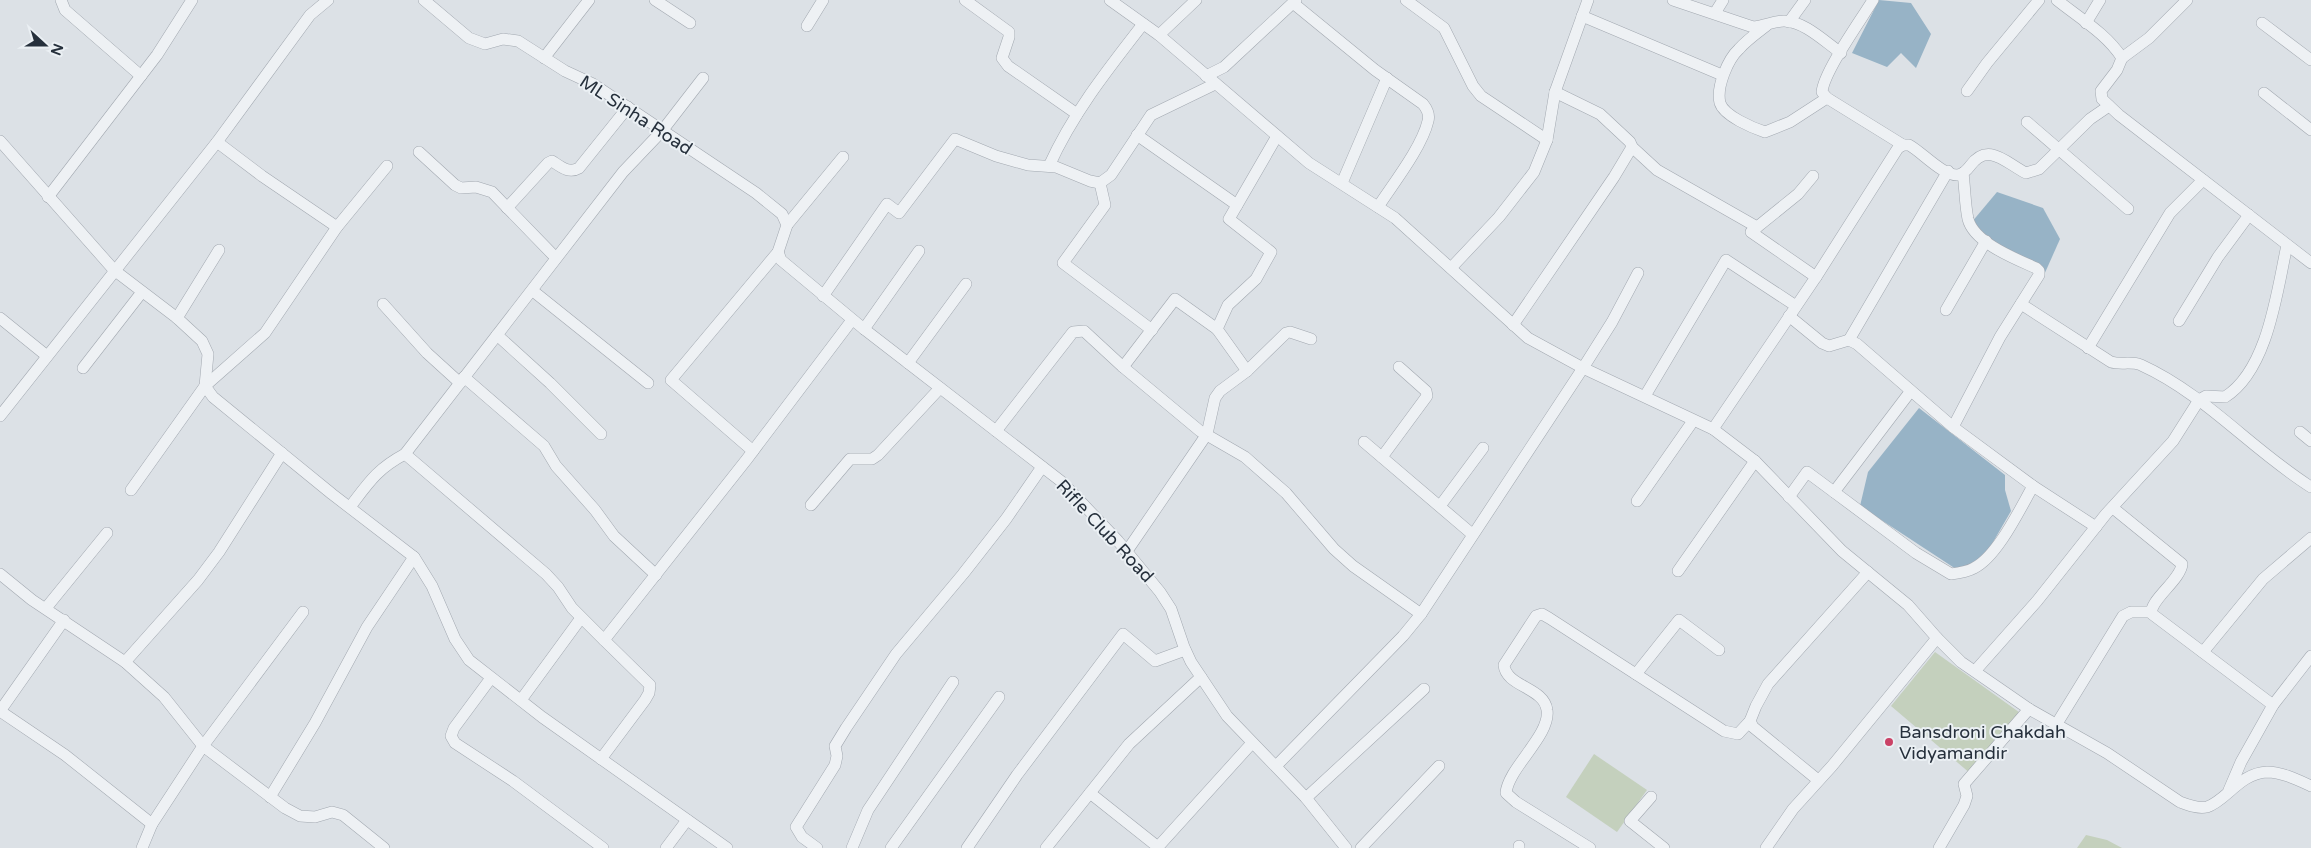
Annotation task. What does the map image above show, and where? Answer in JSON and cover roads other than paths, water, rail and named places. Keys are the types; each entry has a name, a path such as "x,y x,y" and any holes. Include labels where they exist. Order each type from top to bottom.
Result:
{"street":[{"path":"61,0 65,10 141,76"},
{"path":"48,197 141,76 192,0"},
{"path":"0,416 217,142 310,15 328,0"},
{"name":"ML Sinha Road","path":"424,0 469,38 477,42 485,44 503,38 510,39 593,84 756,193 782,214 788,225"},
{"path":"544,58 588,0"},
{"path":"655,0 690,23"},
{"path":"807,26 823,0"},
{"path":"965,0 1009,32 1002,58 1008,66 1077,114"},
{"path":"1110,0 1159,35 1309,162 1395,218 1528,338 1583,368 1712,429 1755,461 1842,551 1908,605 1937,638 1962,662 2028,709 2107,752 2180,802 2190,806 2207,806 2241,781 2266,772 2283,775 2311,786"},
{"path":"1159,35 1196,0"},
{"path":"1406,0 1444,28 1473,86 1481,96 1547,140"},
{"path":"1451,268 1499,218 1534,172 1547,140 1554,92 1588,0"},
{"path":"1673,0 1753,27 1784,21 1798,24 1841,53"},
{"path":"1715,13 1723,0"},
{"path":"1789,22 1805,0"},
{"path":"1873,0 1841,53 1824,84 1822,92 1827,98 1903,145 1913,147 1956,175 1963,173 1980,154 1988,153 2026,173 2039,170 2090,119 2108,106"},
{"path":"1967,91 1987,63 2040,0"},
{"path":"2057,0 2086,22 2122,58"},
{"path":"2086,22 2100,0"},
{"path":"2187,0 2149,38 2122,58 2117,70 2100,95 2108,106 2311,263"},
{"path":"823,296 887,204 899,213 955,139 996,156 1028,165 1049,166 1090,182 1100,183 1111,175 1151,115 1210,80 1295,1 1323,29 1423,104 1428,111 1429,120 1418,143 1378,207"},
{"path":"1582,16 1722,75"},
{"path":"2262,23 2311,60"},
{"path":"1049,166 1062,138 1077,114 1143,24"},
{"path":"1766,26 1738,49 1728,63 1722,75 1720,102 1724,109 1735,118 1765,132 1790,122 1827,98"},
{"path":"350,507 373,477 385,465 405,454 623,172 662,131 703,78"},
{"path":"1342,184 1387,78"},
{"path":"1554,92 1600,114 1657,170 1757,227"},
{"path":"2264,92 2311,130"},
{"path":"507,208 548,163 552,161 568,170 579,168 628,107"},
{"path":"2026,122 2128,209"},
{"path":"1137,135 1237,205"},
{"path":"1217,329 1228,306 1256,279 1271,252 1229,219 1277,136"},
{"path":"217,142 262,176 337,227"},
{"path":"1712,429 1816,277 1895,153 1903,145"},
{"path":"1513,324 1620,169 1632,147"},
{"path":"2,148 114,270 177,318 202,341 206,348 208,362 205,386 213,397 414,556 432,586 455,639 469,660 721,847"},
{"path":"419,152 455,185 461,188 476,187 492,192 556,258"},
{"path":"753,450 671,380 778,252 788,225 843,157"},
{"path":"131,490 205,386 265,333 337,227 387,166"},
{"path":"1789,316 1828,346 1849,340 1948,171"},
{"path":"1953,427 2000,336 2039,275 2039,271 2002,252 1986,241 1968,221 1963,173"},
{"path":"1813,176 1798,194 1751,232 1816,277"},
{"path":"2088,348 2170,213 2203,180"},
{"path":"1100,183 1105,205 1063,263 1152,330"},
{"path":"2178,322 2218,257 2249,216"},
{"path":"1946,310 1986,241"},
{"path":"1975,671 2037,601 2096,527 2173,441 2199,400 2206,396 2225,397 2243,382 2260,350 2274,306 2287,245"},
{"path":"177,318 219,250"},
{"path":"864,330 919,251"},
{"name":"Rifle Club Road","path":"778,252 781,260 864,330 1062,482 1080,500 1127,551 1171,608 1185,650 1227,716 1306,798 1346,848"},
{"path":"1645,396 1726,260 1796,306"},
{"path":"1276,766 1403,636 1421,614 1583,368 1612,322 1638,273"},
{"path":"908,363 966,284"},
{"path":"533,290 648,383"},
{"path":"84,368 142,292"},
{"path":"1123,367 1175,299 1217,329 1247,371"},
{"path":"383,304 442,368 462,380 544,446 556,466 595,510 614,536 656,575"},
{"path":"2020,304 2088,348 2119,365 2138,364 2165,377 2199,400 2311,487"},
{"path":"0,318 47,356"},
{"path":"604,640 852,320"},
{"path":"996,431 1073,332 1084,331 1123,367 1200,431 1245,457 1286,494 1334,549 1353,566 1421,614"},
{"path":"1127,551 1207,434 1215,398 1224,386 1247,371 1286,333 1290,332 1311,339"},
{"path":"497,335 550,382 601,434"},
{"path":"1849,340 1866,351 1910,392 1953,427 2033,486 2096,527"},
{"path":"1382,457 1428,396 1426,391 1399,367"},
{"path":"811,505 850,459 872,459 878,456 940,388"},
{"path":"1834,492 1910,392"},
{"path":"1637,501 1693,421"},
{"path":"2300,432 2311,441"},
{"path":"1364,442 1472,534"},
{"path":"1440,506 1483,448"},
{"path":"125,662 198,580 219,552 282,453"},
{"path":"405,454 546,574 581,618 650,685 645,700 601,759"},
{"path":"1678,571 1755,461"},
{"path":"817,848 802,837 796,827 835,765 837,759 836,742 896,654 1006,519 1042,467"},
{"path":"1788,496 1807,472 1916,553 1951,574 1975,568 1986,560 2007,533 2033,486"},
{"path":"2114,508 2182,564 2179,573 2153,606 2151,612"},
{"path":"46,608 107,532"},
{"path":"2203,652 2263,579 2311,538"},
{"path":"270,797 316,723 367,627 414,556"},
{"path":"1590,848 1516,802 1506,793 1509,782 1537,739 1548,712 1546,704 1539,697 1504,671 1504,665 1536,616 1542,614 1724,731 1738,734 1750,721 1768,684 1868,572"},
{"path":"0,574 32,600 125,662 164,697 203,746 285,808 300,816 315,817 332,812 342,816 384,848"},
{"path":"142,848 152,824 203,746 303,612"},
{"path":"2056,725 2123,616 2131,612 2151,612 2273,705"},
{"path":"521,700 581,618"},
{"path":"64,620 0,711 65,755 152,824"},
{"path":"1636,674 1679,620 1720,650"},
{"path":"967,848 1017,775 1123,634 1155,661 1185,650"},
{"path":"1766,848 1788,816 1832,766 1937,638"},
{"path":"2228,791 2241,762 2273,705 2311,656"},
{"path":"1046,848 1129,744 1201,677"},
{"path":"491,678 454,728 451,736 455,743 513,781 603,848"},
{"path":"852,848 868,810 953,682"},
{"path":"1306,798 1424,689"},
{"path":"891,848 999,696"},
{"path":"1939,848 1964,805 1967,796 1964,784 2028,709"},
{"path":"1750,721 1753,727 1818,780"},
{"path":"1090,794 1158,847 1252,743"},
{"path":"1361,848 1439,766"},
{"path":"1651,798 1630,821 1664,848"},
{"path":"666,848 687,820"}],"water":[{"path":"1879,0 1911,3 1931,34 1916,68 1901,53 1887,67 1852,53"},
{"path":"1997,192 2043,208 2060,239 2044,275 1992,249 1971,223"},
{"path":"1919,408 2005,475 2005,490 2011,511 1985,556 1959,571 1860,506 1868,472"}],"place":[{"name":"Bansdroni Chakdah Vidyamandir","path":"1889,742"}]}
